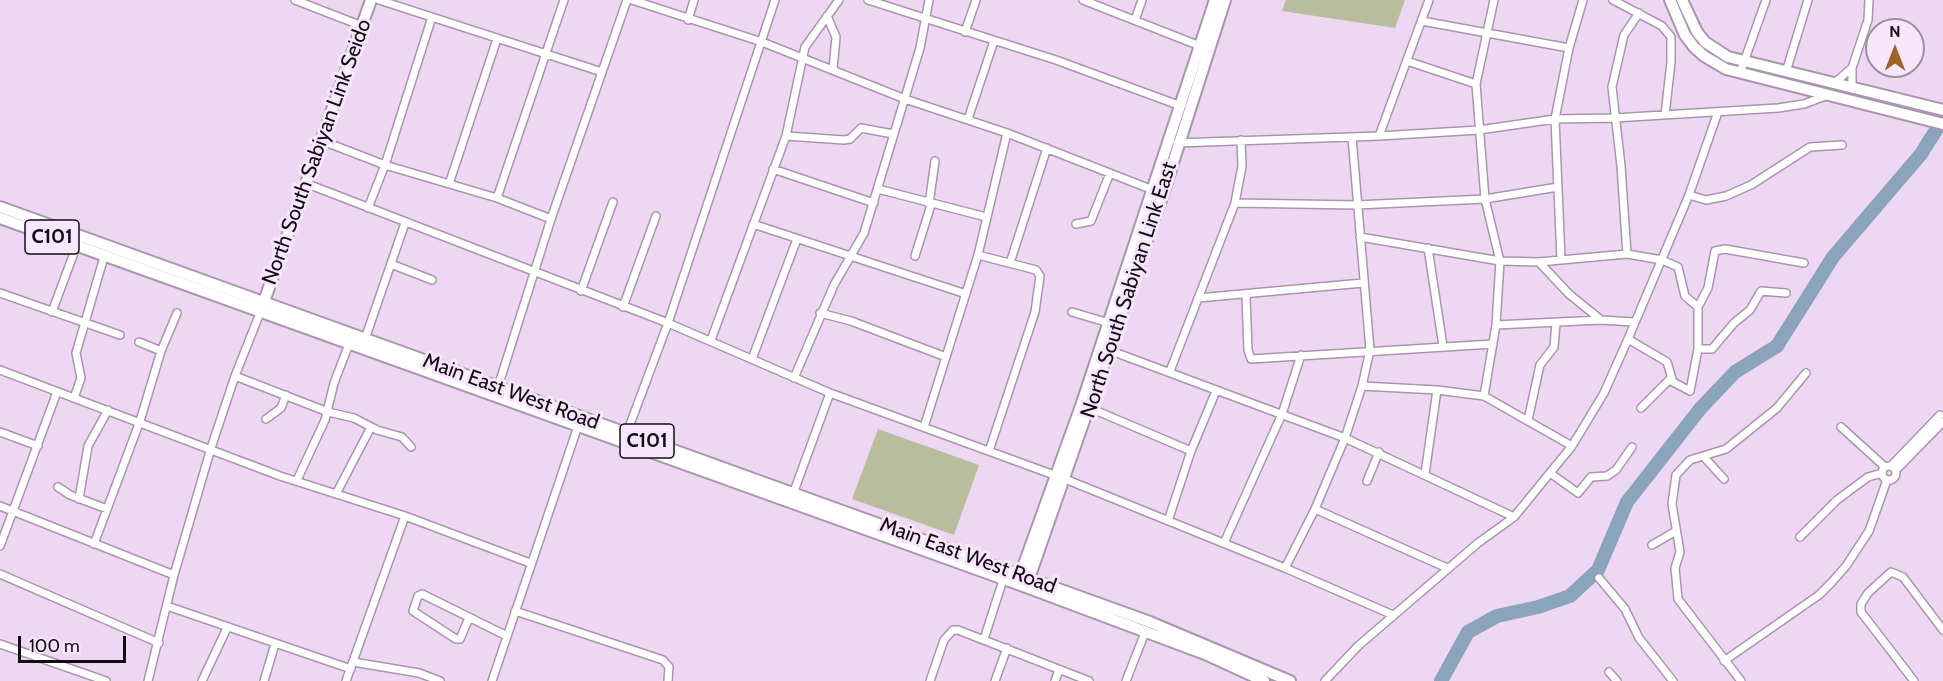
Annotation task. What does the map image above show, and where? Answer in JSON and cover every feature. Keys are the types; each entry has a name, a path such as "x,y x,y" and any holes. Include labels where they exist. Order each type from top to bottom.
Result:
{"main road":[{"name":"North South Sabiyan Link Seido","path":"262,308 320,140 372,0"},
{"name":"North South Sabiyan Link East","path":"1023,581 1061,478 1214,19 1215,0"},
{"name":"North South Sabiyan Link East","path":"1061,478 1090,408 1108,323 1153,190 1173,142 1181,106 1200,46 1225,0"},
{"path":"1670,0 1685,35 1694,47 1712,62 1742,68 1786,72 1943,110"},
{"path":"1686,2 1705,42 1742,68 1828,95 1943,124"},
{"name":"Main East West Road","path":"0,207 78,242 104,257 365,339 381,350"},
{"name":"Main East West Road","path":"0,218 78,242 262,308 349,344 381,350 877,528 1290,681"},
{"name":"Main East West Road","path":"778,493 793,494 824,510"},
{"name":"Main East West Road","path":"975,565 1003,580 1023,581"},
{"name":"Main East West Road","path":"1148,627 1262,681"}],"street":[{"path":"294,0 362,26"},
{"path":"379,0 602,72"},
{"path":"497,198 564,0"},
{"path":"497,392 536,274 551,219 629,0 762,42 905,99 1007,133 1153,190"},
{"path":"688,20 694,0"},
{"path":"625,438 668,323 775,0"},
{"path":"711,340 786,136 801,58 812,35 839,0"},
{"path":"868,0 1056,60 1181,106"},
{"path":"794,378 820,313 864,232 905,99 928,0"},
{"path":"965,32 976,0"},
{"path":"1083,0 1200,46"},
{"path":"1136,20 1142,0"},
{"path":"1379,136 1430,0"},
{"path":"1484,396 1496,325 1500,261 1485,199 1476,84 1494,0"},
{"path":"1561,259 1555,119 1569,48 1584,0"},
{"path":"1613,0 1662,26 1669,33 1672,42 1665,115"},
{"path":"1742,68 1766,0"},
{"path":"1786,72 1808,0"},
{"path":"1851,89 1851,68 1868,20 1869,0"},
{"path":"1627,254 1621,166 1612,87 1624,35 1639,14"},
{"path":"827,16 836,37 833,69"},
{"path":"368,208 385,165 432,17"},
{"path":"1422,21 1569,48"},
{"path":"449,184 497,39"},
{"path":"968,119 994,41"},
{"path":"1407,61 1476,84"},
{"path":"1833,84 1851,68"},
{"path":"1173,142 1379,136 1479,130 1555,119 1614,118 1790,107 1828,95"},
{"path":"1325,681 1358,646 1447,568 1514,517 1572,446 1604,393 1628,339 1689,195 1718,112"},
{"path":"786,136 844,140 850,139 861,128 893,134"},
{"path":"924,427 978,255 1007,133"},
{"path":"1285,568 1315,509 1345,438 1362,386 1370,350 1352,137"},
{"path":"320,140 385,165 497,198 551,219"},
{"path":"1170,371 1235,202 1242,166 1241,140"},
{"path":"1689,195 1706,200 1726,196 1751,185 1810,147 1842,145"},
{"path":"1010,263 1047,148"},
{"path":"915,256 930,204 935,161"},
{"path":"773,169 874,203"},
{"path":"1076,224 1091,221 1110,173"},
{"path":"305,183 711,340 830,393 1061,478 1285,568 1393,615"},
{"path":"1235,202 1357,205 1485,199 1558,187"},
{"path":"878,189 986,217"},
{"path":"580,291 613,202"},
{"path":"623,307 656,216"},
{"path":"365,339 405,223"},
{"path":"753,224 850,258 966,294"},
{"path":"1360,237 1500,261 1539,262 1627,254 1662,260 1678,267 1685,296 1698,307"},
{"path":"752,359 797,239"},
{"path":"52,312 78,242"},
{"path":"1428,248 1443,346"},
{"path":"1628,339 1667,362 1673,382 1691,390 1698,349 1698,307 1707,288 1712,255 1718,250 1804,263"},
{"path":"978,255 1039,271 1040,283 1035,312 989,451"},
{"path":"74,398 81,378 76,358 83,322 104,257"},
{"path":"1539,262 1569,294 1601,320"},
{"path":"391,264 432,280"},
{"path":"1198,298 1363,283"},
{"path":"1698,349 1709,350 1715,346 1734,323 1750,310 1761,291 1786,293"},
{"path":"0,293 120,335"},
{"path":"1246,295 1248,350 1251,359 1493,344"},
{"name":"North South Sabiyan Link Seido","path":"148,681 174,575 211,448 235,376 262,308"},
{"path":"1072,312 1108,323"},
{"path":"93,544 140,421 161,351 177,313"},
{"path":"820,313 851,321 946,357"},
{"path":"1496,325 1601,320 1634,322"},
{"path":"1528,420 1540,365 1554,347 1556,323"},
{"path":"139,342 161,351"},
{"path":"297,480 328,412 334,383 349,344"},
{"path":"1104,349 1170,371 1216,391 1345,438 1514,517"},
{"path":"1224,543 1282,414 1301,356"},
{"path":"0,370 530,563"},
{"path":"1741,681 1678,599 1675,567 1680,552 1672,504 1676,476 1683,465 1726,449 1777,408 1806,373"},
{"path":"235,376 328,412 354,418 371,427 402,437 411,447"},
{"path":"1641,408 1671,378"},
{"path":"1362,386 1437,390 1484,396 1572,446"},
{"path":"1425,474 1437,390"},
{"path":"1168,521 1191,451 1216,391"},
{"path":"0,546 57,392"},
{"path":"793,494 830,393"},
{"path":"266,419 281,408 286,395"},
{"path":"1090,408 1191,451"},
{"path":"79,499 88,446 108,410"},
{"path":"1800,537 1837,500 1868,477 1888,469 1941,418"},
{"path":"492,681 579,422"},
{"path":"336,494 371,427"},
{"path":"1841,427 1896,477 1887,480"},
{"path":"0,432 38,446"},
{"path":"1550,473 1578,493 1592,477 1607,476 1616,470 1632,447"},
{"path":"1367,481 1379,452"},
{"path":"1704,457 1724,479"},
{"path":"1724,661 1819,595 1846,566 1869,531 1887,480 1888,469"},
{"path":"58,487 79,499 107,509"},
{"path":"0,506 174,575"},
{"path":"1315,509 1447,568"},
{"path":"346,681 405,516"},
{"path":"1653,545 1676,531"},
{"path":"1914,681 1861,612 1861,604 1868,593 1891,572 1903,577 1943,630"},
{"path":"0,574 159,643"},
{"path":"1599,578 1625,609 1639,638 1673,681"},
{"path":"984,639 1003,580"},
{"path":"469,618 460,639 456,639 413,611 421,594 507,636"},
{"path":"167,606 275,644 352,665 419,673 440,681"},
{"path":"515,611 663,660 669,667 668,681"},
{"path":"1126,681 1148,627"},
{"path":"202,681 226,628"},
{"path":"930,681 944,640 952,630 984,639 1089,681"},
{"path":"0,644 97,680 106,681"},
{"path":"264,681 275,644"},
{"path":"995,681 1006,648"},
{"path":"1055,681 1059,670"},
{"path":"1609,672 1617,681"}],"green space":[{"path":"1286,0 1405,0 1395,28 1282,11"},
{"path":"1757,69 1943,116 1943,121 1757,73"},
{"path":"878,429 979,465 954,535 852,499"}],"waterway":[{"path":"1441,681 1468,632 1497,616 1538,607 1570,596 1598,570 1627,502 1700,409 1735,372 1777,346 1833,257 1921,154 1943,119"}]}
